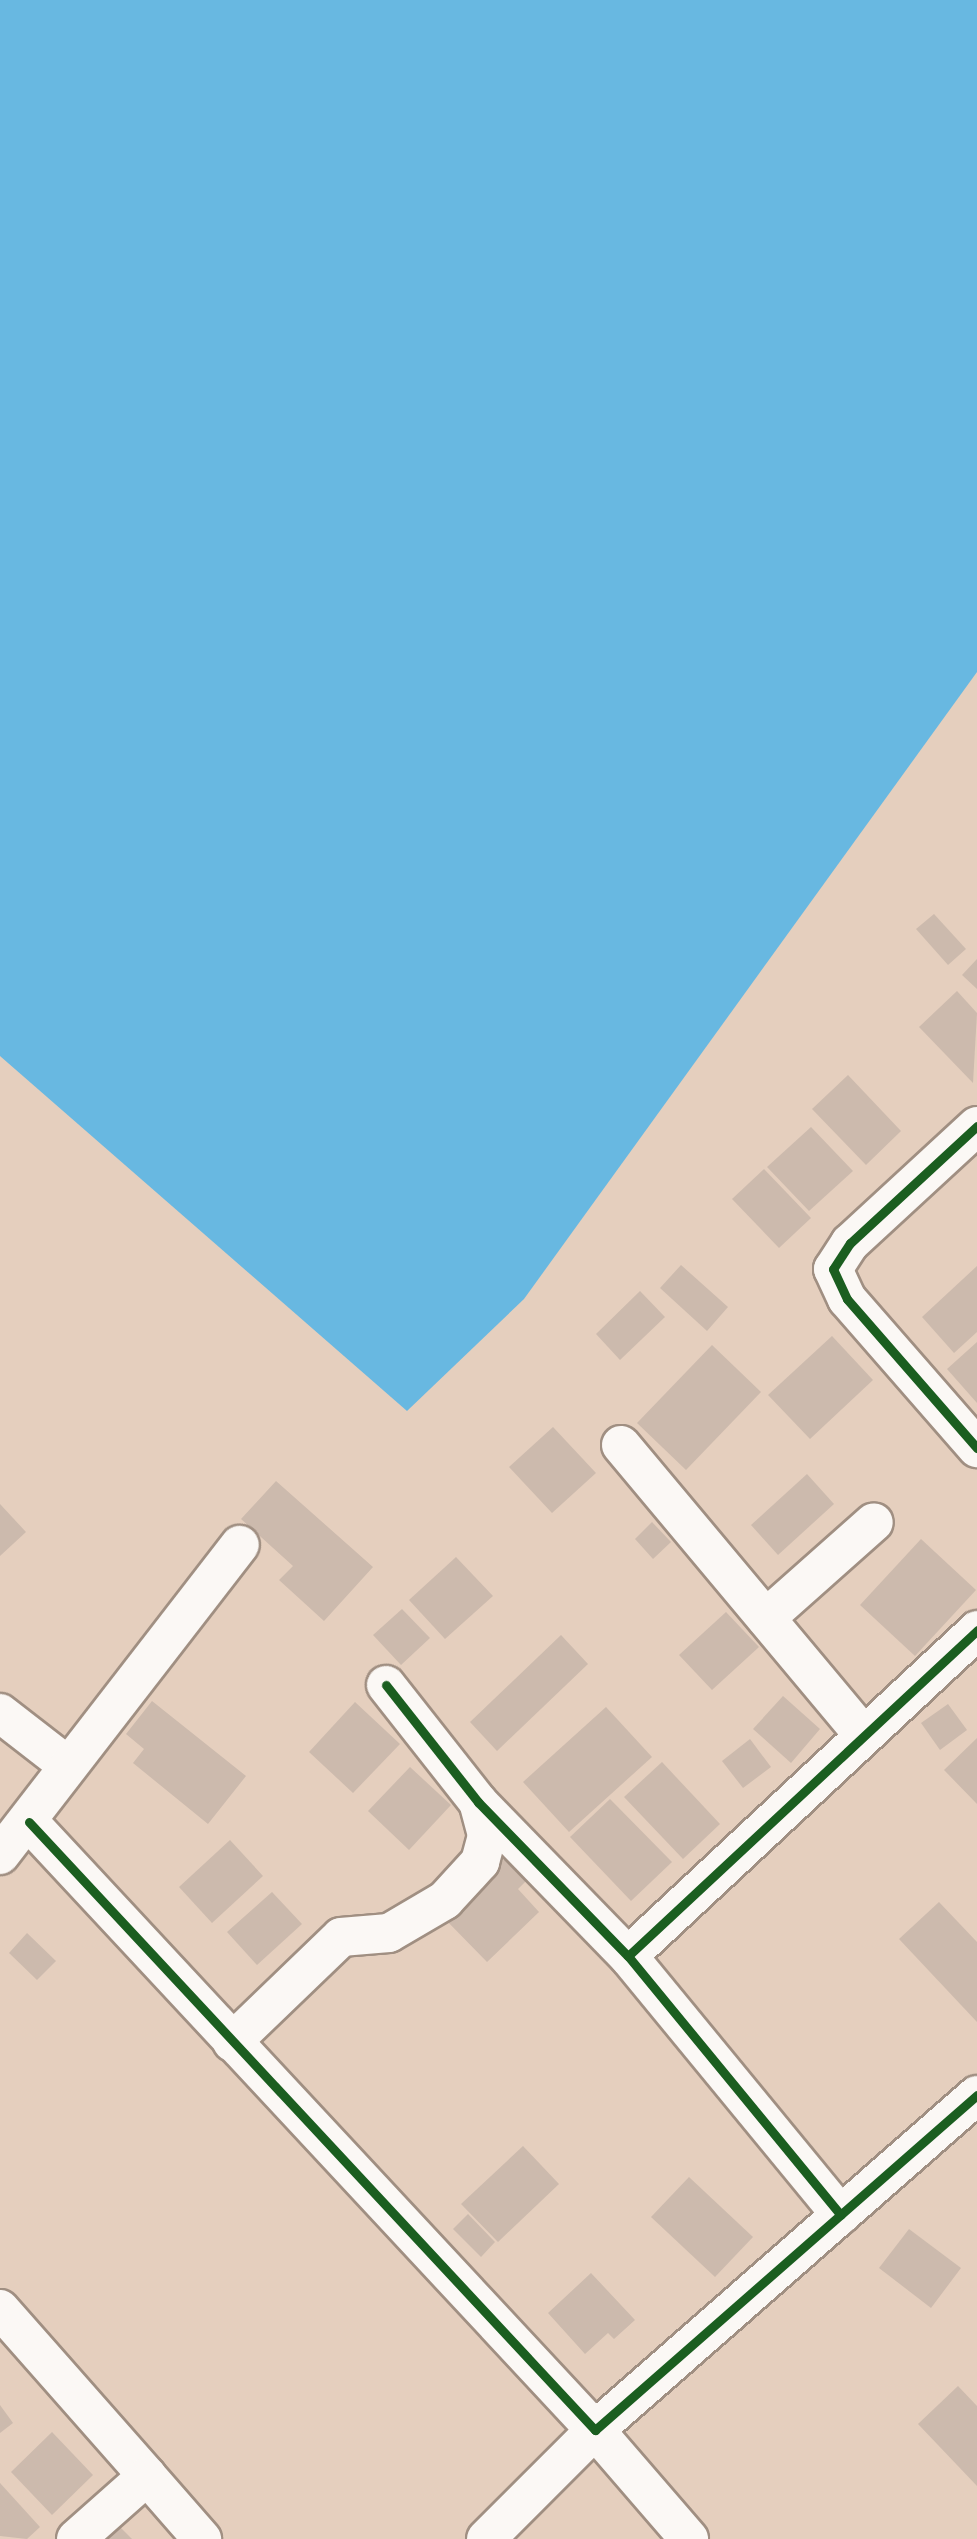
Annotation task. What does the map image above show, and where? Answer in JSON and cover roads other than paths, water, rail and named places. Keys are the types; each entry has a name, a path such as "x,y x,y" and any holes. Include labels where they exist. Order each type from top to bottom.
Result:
{"street":[{"path":"977,1126 850,1242 833,1269 847,1299 977,1448"},
{"path":"621,1445 863,1734"},
{"path":"766,1618 874,1522"},
{"path":"0,1855 29,1822 67,1765 240,1545"},
{"path":"628,1956 977,1630"},
{"path":"386,1685 478,1802 628,1956 841,2215"},
{"path":"0,1713 67,1765"},
{"path":"232,2042 341,1937 390,1933 445,1900 480,1862 487,1835 478,1802"},
{"path":"29,1822 595,2430 689,2539"},
{"path":"486,2539 595,2430 977,2095"},
{"path":"0,2309 202,2539"},
{"path":"76,2539 147,2476"}],"water":[{"path":"0,0 977,0 977,672 524,1299 407,1411 0,1056"}]}
